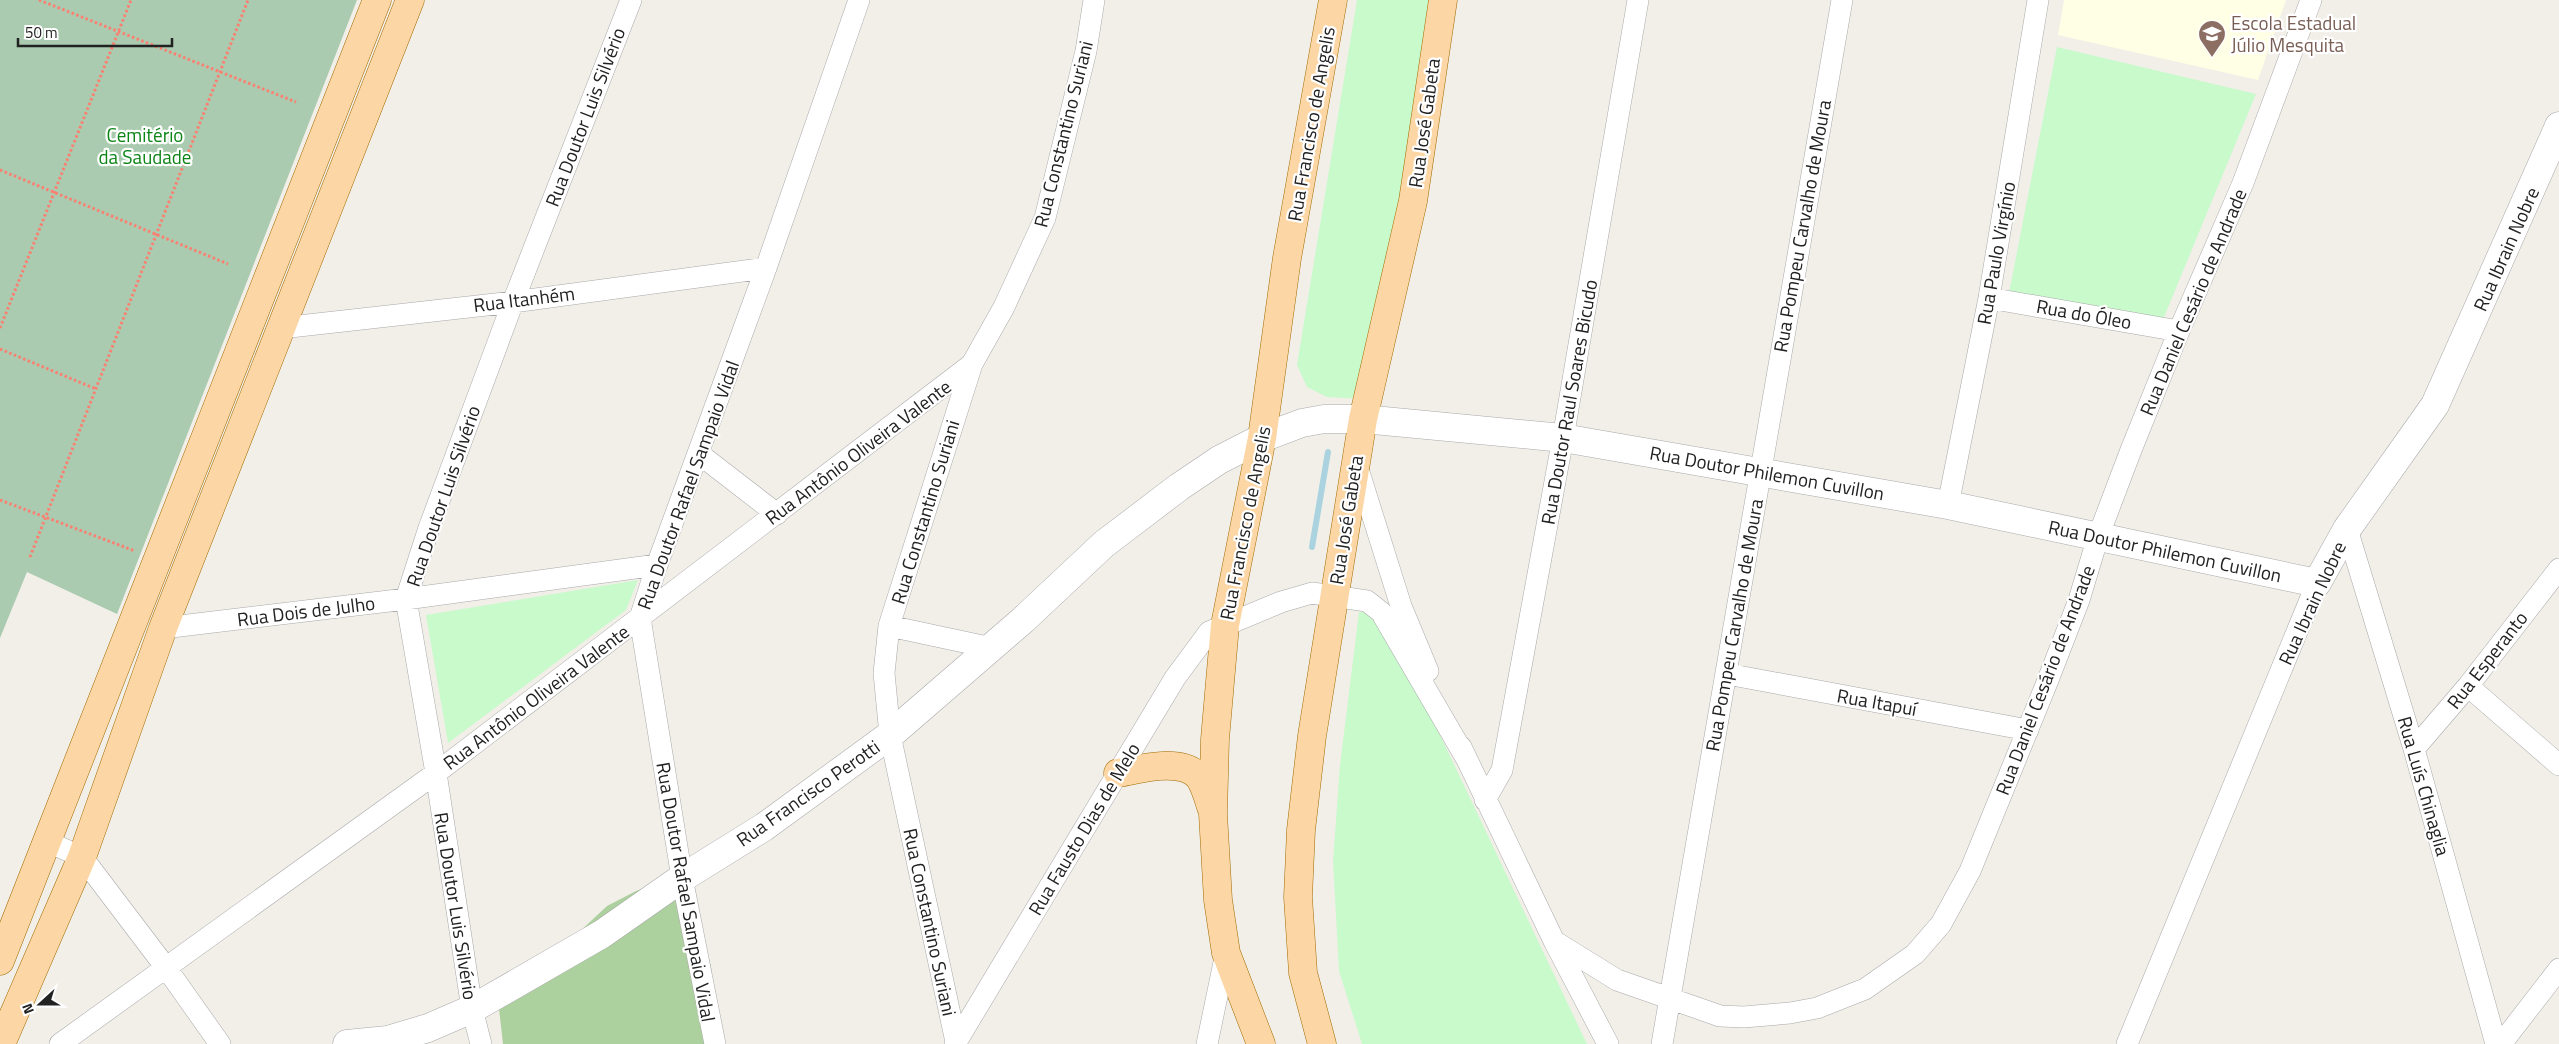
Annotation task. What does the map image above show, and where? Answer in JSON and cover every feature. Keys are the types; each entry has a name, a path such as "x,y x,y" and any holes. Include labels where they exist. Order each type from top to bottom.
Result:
{"main road":[{"path":"0,962 377,0"},
{"path":"1,1044 82,857 164,628 410,0"},
{"name":"Rua Francisco de Angelis","path":"1262,1044 1226,954 1218,900 1213,814 1215,738 1225,625 1262,438 1287,258 1333,0"},
{"name":"Rua José Gabeta","path":"1322,1044 1302,973 1298,897 1301,830 1312,736 1363,419 1413,201 1443,0"},
{"path":"1118,773 1153,766 1183,768 1198,776 1206,790 1213,814"}],"street":[{"name":"Rua Doutor Luis Silvério","path":"481,1044 472,1009 436,773 406,599 429,528 513,302 631,0"},
{"name":"Rua Doutor Rafael Sampaio Vidal","path":"714,1044 682,878 640,618 657,565 766,268 859,0"},
{"name":"Rua Constantino Suriani","path":"955,1043 890,735 884,673 889,626 972,364 1004,307 1045,218 1086,51 1094,0"},
{"name":"Rua Doutor Raul Soares Bicudo","path":"1485,800 1502,770 1563,438 1638,0"},
{"name":"Rua Pompeu Carvalho de Moura","path":"1662,1044 1727,674 1759,472 1842,0"},
{"name":"Rua Paulo Virgínio","path":"1948,505 1989,298 2038,0"},
{"name":"Rua Daniel Cesário de Andrade","path":"1554,941 1616,980 1720,1016 1744,1018 1790,1014 1840,1000 1865,989 1908,960 1941,924 1970,871 2028,730 2079,600 2098,537 2179,331 2243,183 2311,0"},
{"name":"Rua Ibrain Nobre","path":"2127,1044 2317,583 2347,529 2435,405 2559,126"},
{"name":"Rua Itanhém","path":"282,328 513,302 766,268"},
{"name":"Rua do Óleo","path":"1989,298 2179,331"},
{"name":"Rua Antônio Oliveira Valente","path":"60,1044 167,969 436,773 972,364"},
{"name":"Rua Doutor Philemon Cuvillon","path":"1219,460 1262,438 1309,421 1324,419 1363,419 1563,438 1948,505 2317,583"},
{"path":"698,453 777,514"},
{"name":"Rua Francisco Perotti","path":"347,1044 388,1040 428,1028 472,1009 602,934 682,878 764,827 890,735 992,648 1104,544 1179,487 1219,460"},
{"path":"1356,463 1401,606 1466,758 1554,941 1608,1044"},
{"name":"Rua Luís Chinaglia","path":"2347,529 2414,749 2496,1044"},
{"name":"Rua Dois de Julho","path":"164,628 406,599 657,565"},
{"name":"Rua Esperanto","path":"2414,749 2468,686 2559,569"},
{"name":"Rua Fausto Dias de Melo","path":"955,1043 1175,678 1209,632 1312,593 1367,601 1381,612 1466,758"},
{"path":"889,626 992,648"},
{"name":"Rua Itapuí","path":"1727,674 2028,730"},
{"path":"2468,686 2559,765"},
{"path":"48,842 82,857 167,969 220,1044"},
{"path":"1207,1044 1226,954"},
{"path":"2502,1044 2559,969"}],"path":[{"path":"39,0 296,102"},
{"path":"0,328 131,0"},
{"path":"30,558 248,0"},
{"path":"0,170 228,264"},
{"path":"0,349 96,389"},
{"path":"0,500 158,560"}],"shaded area":[{"name":"Escola Estadual Júlio Mesquita","path":"2064,0 2286,0 2258,80 2058,35"}],"green space":[{"name":"Cemitério da Saudade","path":"0,0 357,0 117,614 27,572 0,638"},
{"path":"1357,0 1435,0 1373,388 1363,399 1327,397 1307,387 1297,365"},
{"path":"2057,47 2256,94 2162,322 2008,298"},
{"path":"638,580 626,610 448,743 426,615"},
{"path":"1359,612 1372,613 1392,634 1587,1044 1362,1044 1339,971 1333,861 1340,765"},
{"path":"666,880 702,931 711,967 720,1044 503,1044 498,1000 562,948 607,906 636,891"}],"waterway":[{"path":"1312,547 1328,452"}],"place":[{"name":"Escola Estadual Júlio Mesquita","path":"2212,58"}]}
